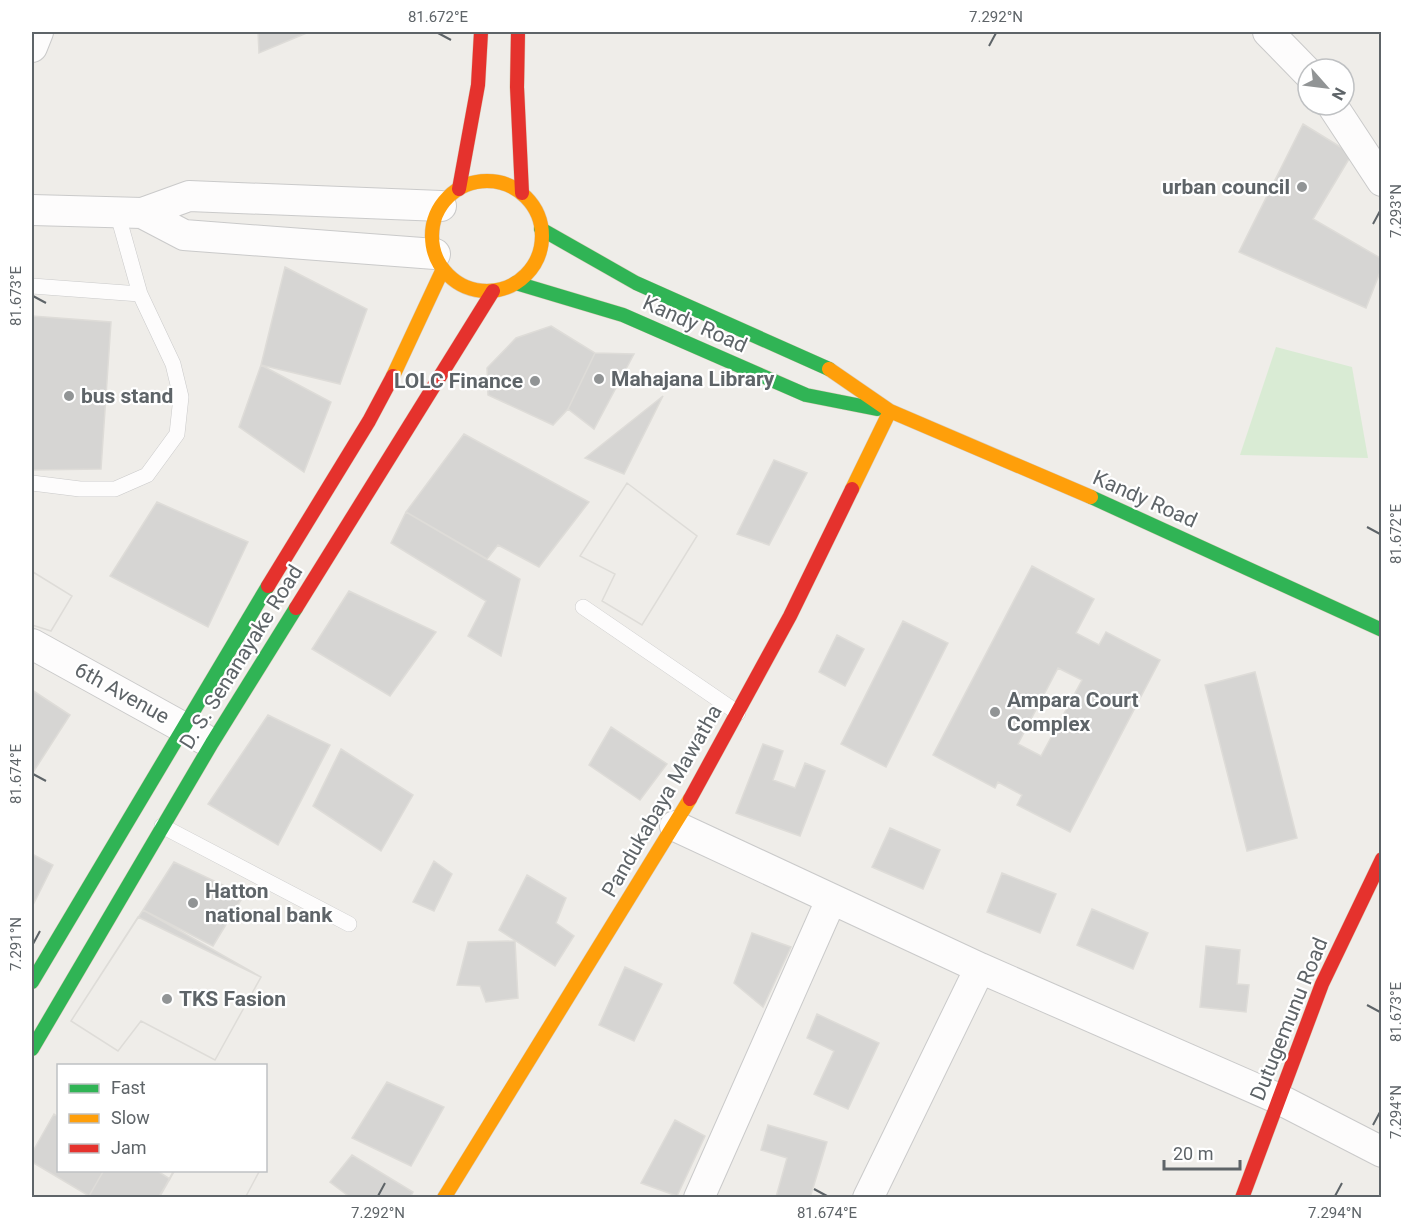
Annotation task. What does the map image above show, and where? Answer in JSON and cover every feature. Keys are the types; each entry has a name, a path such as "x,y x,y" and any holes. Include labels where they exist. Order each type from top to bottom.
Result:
{"main road":[{"path":"450,197 484,181 498,182 522,194 538,215 541,229 541,245 537,260 528,273 516,283 493,291 465,287 452,280 439,262 432,229 450,197 478,86 481,32"},
{"path":"518,32 517,87 522,194"},
{"name":"Kandy Road","path":"541,229 636,284 825,366 890,411 1088,496 1382,630"},
{"name":"D. S. Senanayake Road","path":"32,982 182,727 369,421 412,339 439,262"},
{"name":"Kandy Road","path":"516,283 623,315 806,395 890,411"},
{"name":"D. S. Senanayake Road","path":"32,1049 212,743 493,291"},
{"name":"Pandukabaya Mawatha","path":"444,1197 675,826 790,616 890,411"},
{"name":"Dutugemunu Road","path":"1242,1197 1322,984 1382,859"}],"street":[{"path":"32,47 38,32"},
{"path":"1268,32 1296,61"},
{"path":"1340,117 1382,181"},
{"path":"32,210 130,213 189,196 450,197"},
{"path":"130,213 184,235 439,262"},
{"name":"6th Avenue","path":"32,644 212,743"},
{"path":"675,826 980,968 1279,1099 1382,1152"},
{"path":"699,1197 831,900"},
{"path":"868,1197 980,968"}],"lane":[{"path":"32,483 80,489 115,489 147,475 177,434 181,397 173,364 140,294 130,213"},
{"path":"32,286 140,294"},
{"path":"583,607 738,713"},
{"path":"162,826 349,924"}],"green space":[{"path":"1276,347 1352,367 1368,458 1240,455"}],"building":[{"path":"258,32 309,32 259,53"},
{"name":"urban council","path":"1303,124 1352,154 1313,219 1382,259 1382,267 1366,308 1239,252"},
{"path":"285,267 367,309 340,384 261,365"},
{"name":"bus stand","path":"32,316 111,322 101,469 32,470"},
{"name":"LOLC Finance","path":"551,326 595,353 568,409 553,425 488,395 487,368 516,338"},
{"path":"595,353 634,354 594,429 568,409"},
{"path":"261,365 331,402 304,472 239,427"},
{"path":"663,396 624,474 585,458"},
{"path":"464,434 589,502 539,567 498,545 487,559 406,512"},
{"path":"774,460 807,473 769,545 737,534"},
{"path":"627,483 697,536 642,625 602,601 615,574 580,556"},
{"path":"627,483 697,536 642,625 602,601 615,574 580,556"},
{"path":"157,502 248,542 208,627 110,576"},
{"path":"406,512 520,579 501,656 468,636 486,601 391,543"},
{"name":"Ampara Court Complex","path":"1032,566 1094,599 1076,633 1099,645 1106,632 1160,660 1070,832 1017,805 1022,795 998,782 995,788 933,755","holes":["1058,668 1082,680 1041,756 1018,744"]},
{"path":"33,572 72,596 51,631 32,625"},
{"path":"33,572 72,596 51,631 32,625"},
{"path":"349,591 436,632 390,696 312,649"},
{"path":"903,621 948,643 886,767 841,744"},
{"path":"837,635 864,649 845,686 819,672"},
{"path":"1255,672 1297,838 1247,851 1205,685"},
{"path":"32,690 70,715 32,774"},
{"path":"268,715 330,745 278,845 208,804"},
{"path":"611,727 667,764 640,800 589,765"},
{"path":"763,744 783,751 773,780 795,788 805,763 825,771 800,836 736,813"},
{"path":"341,749 413,795 381,851 313,806"},
{"path":"890,828 940,850 923,889 872,867"},
{"path":"32,854 53,865 32,907"},
{"path":"434,861 452,874 434,911 413,902"},
{"name":"Hatton national bank","path":"174,862 244,895 213,946 143,910"},
{"path":"1002,873 1056,894 1040,933 987,912"},
{"path":"527,875 566,898 556,923 574,936 555,966 499,930"},
{"path":"1092,909 1148,933 1133,969 1077,945"},
{"name":"TKS Fasion","path":"143,910 261,977 215,1060 141,1021 118,1051 71,1021"},
{"name":"TKS Fasion","path":"138,917 261,977 215,1060 141,1021 118,1051 71,1021"},
{"path":"752,933 791,947 763,1007 734,983"},
{"path":"515,941 518,998 486,1002 480,986 457,985 468,942"},
{"path":"1206,946 1240,950 1237,984 1249,985 1246,1012 1200,1007"},
{"path":"625,967 662,984 634,1041 599,1025"},
{"path":"817,1014 879,1043 848,1109 814,1094 834,1051 807,1038"},
{"path":"387,1082 444,1107 411,1166 352,1138"},
{"path":"54,1114 57,1116 57,1172 103,1172 89,1196 32,1162 32,1153"},
{"path":"675,1120 705,1136 677,1196 641,1183"},
{"path":"768,1125 827,1142 810,1198 776,1197 787,1158 761,1150"},
{"path":"352,1155 413,1192 410,1198 351,1198 330,1182"},
{"path":"103,1172 159,1172 170,1179 158,1198 88,1198"},
{"path":"173,1172 259,1172 245,1198 159,1198"},
{"path":"174,1172 259,1172 245,1198 159,1198"}],"traffic: fast":[{"path":"541,229 636,283 829,369"},
{"path":"516,283 623,315 806,395 877,409"},
{"path":"1091,497 1382,630"},
{"path":"32,982 268,586"},
{"path":"32,1049 212,743 296,608"}],"traffic: slow":[{"path":"487,181 508,185 526,197 538,215 542,236 538,257 526,275 508,287 487,291 466,287 448,275 436,257 432,236 436,215 448,197 466,185 487,181"},
{"path":"393,376 443,269"},
{"path":"829,369 890,411 1091,497"},
{"path":"852,489 890,411"},
{"path":"444,1198 690,799"}],"traffic: jam":[{"path":"459,189 478,85 481,32"},
{"path":"518,32 517,87 522,193"},
{"path":"296,608 493,291"},
{"path":"268,586 369,421 393,376"},
{"path":"690,799 790,616 852,489"},
{"path":"1242,1198 1322,984 1382,859"}],"place":[{"name":"urban council","path":"1302,187"},
{"name":"Mahajana Library","path":"599,379"},
{"name":"LOLC Finance","path":"535,381"},
{"name":"bus stand","path":"69,396"},
{"name":"Ampara Court Complex","path":"995,712"},
{"name":"Hatton national bank","path":"193,903"},
{"name":"TKS Fasion","path":"167,999"}]}
